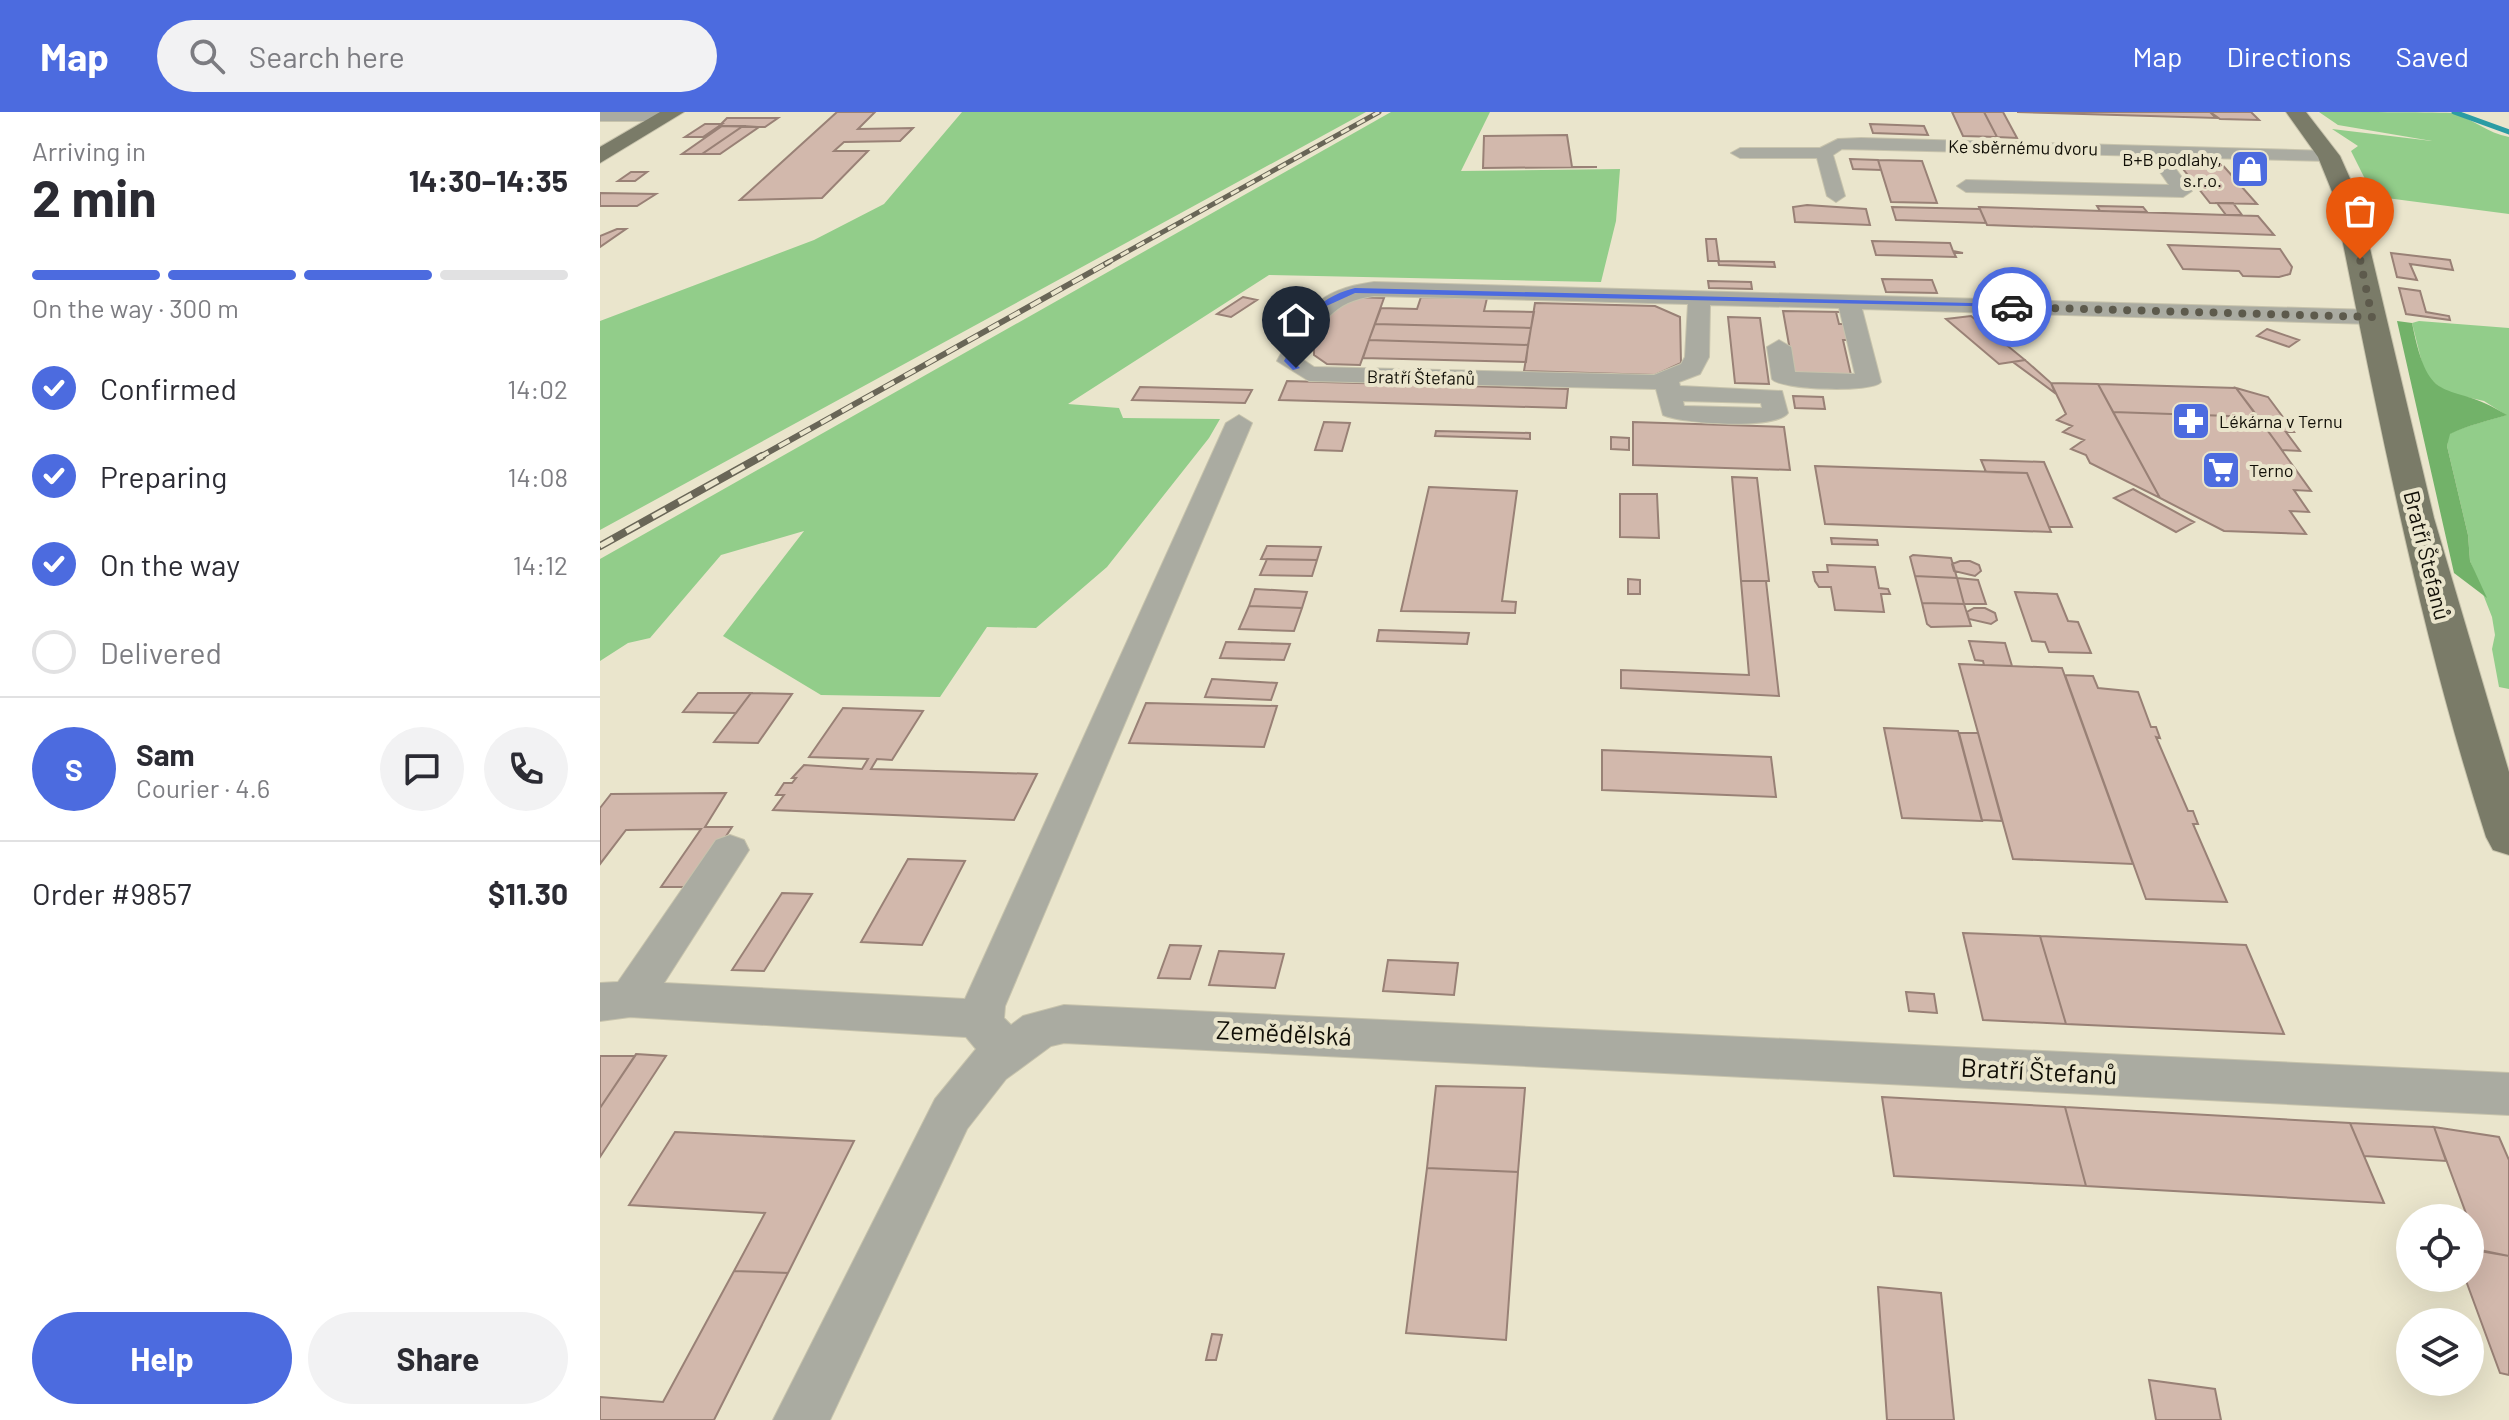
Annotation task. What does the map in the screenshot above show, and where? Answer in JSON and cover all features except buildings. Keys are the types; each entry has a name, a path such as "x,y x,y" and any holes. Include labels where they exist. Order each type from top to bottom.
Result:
{"main road":[{"name":"Bratří Štefanů","path":"2296,112 2329,156 2345,194 2462,695 2509,837"},
{"path":"600,156 670,114"}],"street":[{"path":"600,116 670,114"},
{"name":"Ke sběrnému dvoru","path":"1740,153 1824,153 1838,144 1861,143 2329,156"},
{"path":"1966,186 2183,191 2153,150"},
{"path":"1824,153 1836,196"},
{"name":"Bratří Štefanů","path":"1699,298 1697,357 1691,369 1669,386 1657,382 1309,374 1289,361 1319,306 1355,290 1699,298 2116,310 2236,322 2283,314 2372,317"},
{"path":"1779,347 1784,379 1869,382 1849,302"},
{"name":"Zemědělská","path":"801,1420 951,1114 970,1085 994,1034 1151,625 1239,423"},
{"name":"Zemědělská","path":"615,1000 730,850"},
{"name":"Zemědělská","path":"615,1000 958,1019 994,1034 1039,1030 1064,1024 1568,1046"},
{"name":"Bratří Štefanů","path":"1568,1046 2509,1094"}],"green space":[{"path":"962,112 1366,112 600,530 600,321 814,240 884,204"},
{"path":"1391,112 1490,112 1461,171 1620,169 1616,221 1601,282 1269,275 1068,404 1119,408 1123,418 1220,419 1209,438 1107,567 1036,628 987,627 940,697 821,695 723,636 804,531 721,555 650,638 628,643 600,661 600,559"},
{"path":"2319,112 2452,113 2509,137 2509,214 2379,197 2368,185 2351,151 2358,146 2332,129 2432,141 2338,125"},
{"path":"2397,321 2412,323 2426,370 2434,382 2507,415 2450,434 2447,446 2468,535 2470,561 2487,598 2454,573"},
{"path":"2412,323 2509,328 2509,689 2499,687 2492,649 2495,635 2492,617 2470,561 2468,535 2447,446 2449,434 2506,415 2484,401 2448,393 2432,381 2424,371"}],"waterway":[{"path":"2454,112 2509,132"}],"railway":[{"path":"1105,264 1379,112"},
{"path":"758,458 1109,262"},
{"path":"600,546 762,456"}],"way so far":[{"path":"2012,307 2372,317 2360,259"}],"place":[{"name":"B+B podlahy, s.r.o.","path":"2250,169"},
{"name":"Lékárna v Ternu","path":"2191,421"},
{"name":"Terno","path":"2221,470"}],"route":[{"path":"1296,368 1289,361 1319,306 1355,290 2012,307"}]}
